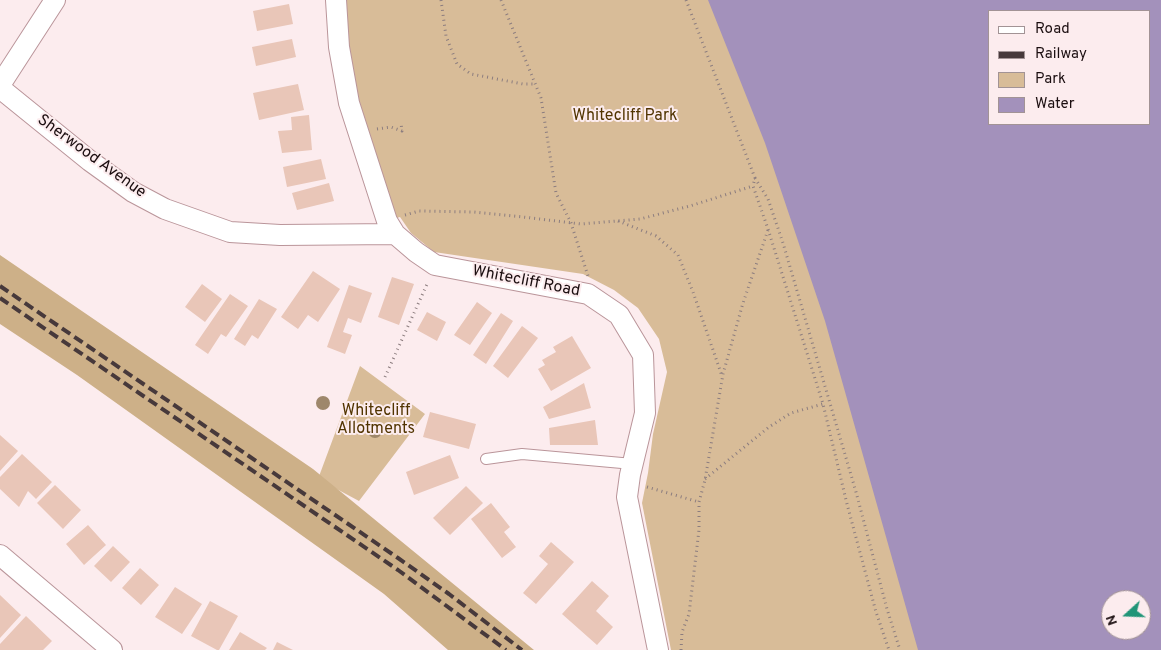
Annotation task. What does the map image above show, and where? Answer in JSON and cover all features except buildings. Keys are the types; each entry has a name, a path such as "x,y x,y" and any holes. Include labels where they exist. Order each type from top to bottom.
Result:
{"street":[{"path":"0,87 55,0"},
{"path":"336,0 339,47 349,103 391,228"},
{"name":"Sherwood Avenue","path":"0,87 90,161 134,192 165,210 230,232 280,235 391,228"},
{"name":"Whitecliff Road","path":"391,228 416,252 435,265 588,294 619,315 644,355 645,413 627,497 658,650"},
{"path":"0,555 112,650"}],"lane":[{"path":"486,459 522,454 631,473"}],"path":[{"path":"441,0 446,36 458,64 471,74 523,84 534,84"},
{"path":"501,0 540,98 556,193 572,223 589,280 588,294"},
{"path":"686,0 755,178 768,199 783,243 900,650"},
{"path":"379,129 391,127 402,131 401,123"},
{"path":"755,178 753,186 823,404 849,513 876,612 889,650"},
{"path":"391,228 419,211 474,212 581,224 640,219 690,206 753,186"},
{"path":"618,221 656,236 678,255 693,292 722,378"},
{"path":"682,650 682,632 689,614 699,530 699,502 705,480 722,378 743,303 768,229"},
{"path":"385,377 435,265"},
{"path":"705,480 769,427 792,414 823,404"},
{"path":"631,473 699,502"}],"green space":[{"name":"Whitecliff Park","path":"336,0 1161,0 1161,650 671,650 642,503 653,434 667,372 659,339 638,308 614,290 583,274 434,252 411,233 400,217 387,221 368,163"},
{"name":"Whitecliff Allotments","path":"360,366 425,414 359,501 318,479"}],"shaded area":[{"path":"0,255 313,469 534,650 448,650 384,594 77,375 0,324"}],"water":[{"path":"708,0 1161,0 1161,650 918,650 825,321 765,143"}],"railway":[{"path":"0,286 398,558 522,650"},
{"path":"0,298 398,570 506,650"}]}
